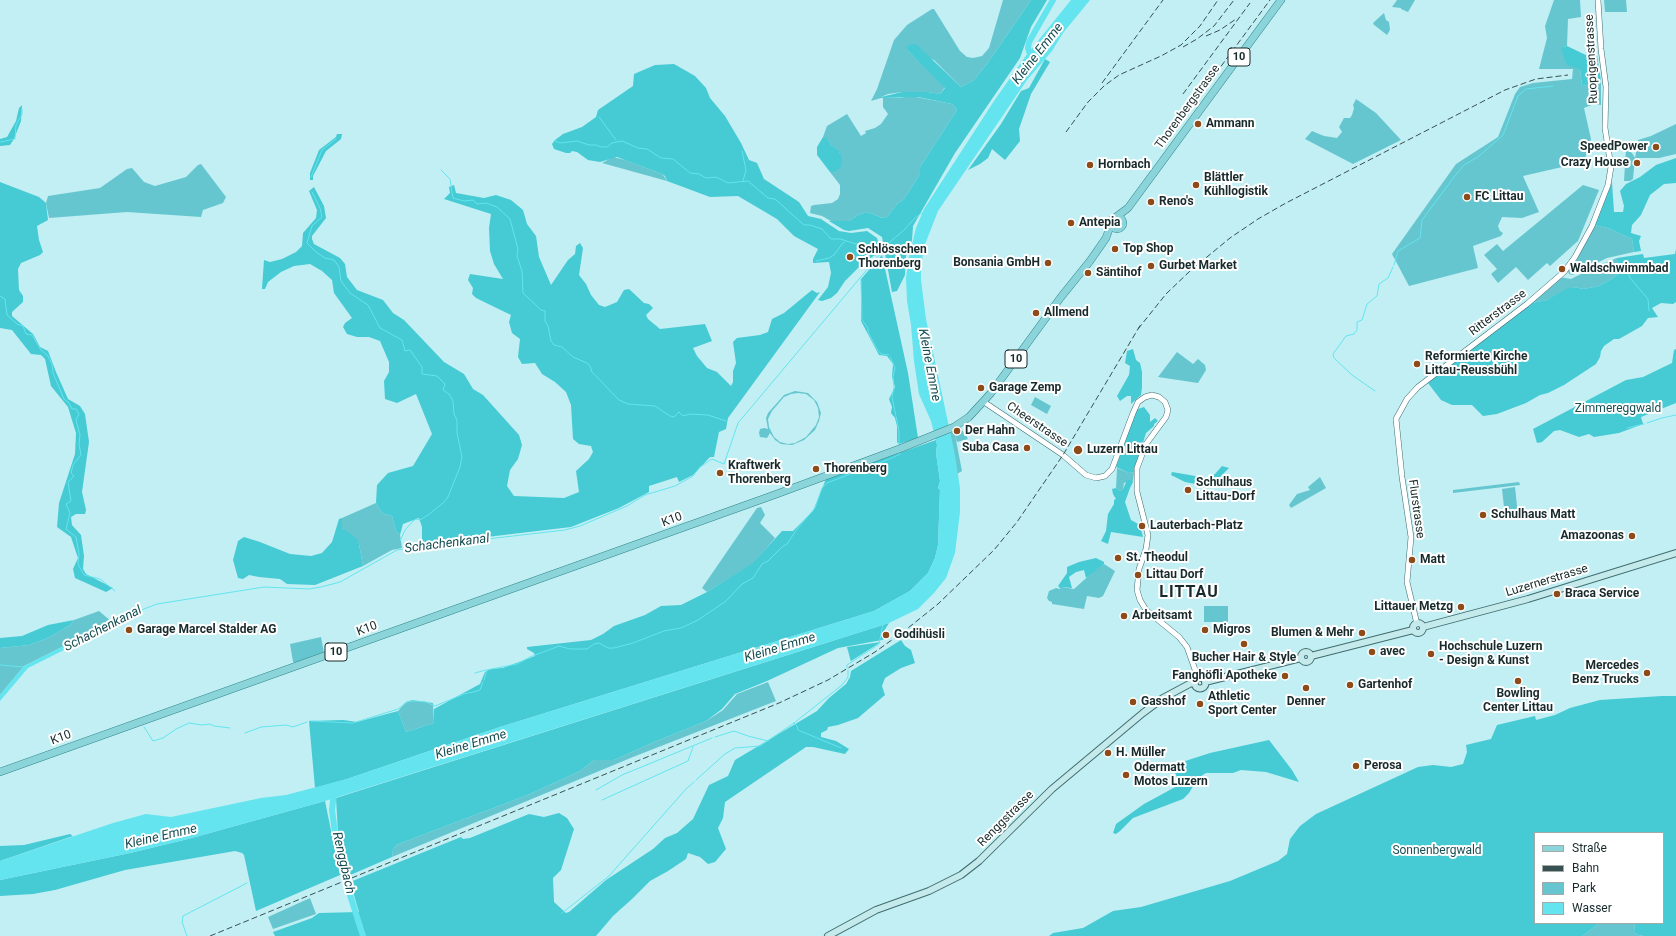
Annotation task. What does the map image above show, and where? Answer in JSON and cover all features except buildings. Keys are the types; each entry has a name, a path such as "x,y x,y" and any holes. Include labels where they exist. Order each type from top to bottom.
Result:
{"main road":[{"name":"Thorenbergstrasse","path":"1123,222 1128,208 1281,0"},
{"name":"Thorenbergstrasse","path":"1116,217 1128,208"},
{"path":"1116,217 1120,218 1123,222"},
{"name":"10","path":"1114,227 1111,220 1116,217"},
{"name":"10","path":"1114,227 1122,227 1123,222"},
{"name":"10","path":"984,402 1114,227"},
{"name":"K10","path":"0,772 695,524 930,437 954,427 968,417 984,402"},
{"name":"Luzernerstrasse","path":"1423,627 1528,599 1676,553"},
{"path":"1205,682 1203,687 1198,688 1195,684 1196,680 1203,679 1205,682 1302,658 1303,661 1308,662 1311,660 1311,656 1413,630 1415,633 1420,633 1423,630 1423,627 1420,624 1417,624 1414,626 1413,630"},
{"name":"Renggstrasse","path":"828,936 870,913 929,891 961,875 979,861 1052,789 1147,709 1163,698 1183,689 1196,680"},
{"name":"Renggstrasse","path":"1183,689 1198,688"}],"street":[{"name":"Ruopigenstrasse","path":"1562,273 1575,257 1592,226 1604,197 1610,174 1605,128 1605,81 1601,49 1598,0"},
{"name":"Ritterstrasse","path":"1396,419 1407,399 1418,387 1527,304 1562,273"},
{"name":"Cheerstrasse","path":"984,402 1063,455 1086,475 1096,478 1105,476 1112,469 1138,402 1150,395 1157,396 1162,399 1167,407 1167,416 1144,449 1138,463 1136,474 1138,496 1148,532 1147,543 1139,569 1137,583 1140,600 1146,610 1179,637 1187,647 1196,680"},
{"name":"Flurstrasse","path":"1396,419 1402,477 1411,537 1407,582 1417,624"}],"green space":[{"path":"1003,0 1031,0 987,64 973,81 961,87 934,60 907,50 945,87 940,94 928,92 902,92 888,94 871,101 877,89 894,40 907,25 934,9 960,51 967,57 973,58 982,56 989,48"},
{"path":"1031,0 1047,0 1031,27 1020,58 955,153 913,226 912,240 906,256 905,275 897,291 892,292 882,237 868,228 849,231 844,230 829,221 849,221 858,215 868,212 882,218 887,217 897,204 904,199 920,174 920,167 957,110 952,104 918,97 881,97 902,92 928,92 940,94 945,88 907,50 908,45 916,44 961,87 973,81 987,64"},
{"path":"1397,0 1415,0 1408,12 1401,8 1392,7"},
{"path":"1554,0 1580,0 1581,17 1568,19 1567,46 1563,47 1580,69 1582,86 1601,81 1601,105 1594,104 1584,108 1591,139 1584,162 1523,176 1539,212 1522,218 1502,217 1498,226 1500,231 1503,233 1501,236 1473,246 1478,268 1409,286 1392,254 1456,164 1498,137 1515,94 1520,87 1533,83 1572,79 1573,69 1539,69 1547,38 1545,26"},
{"path":"1604,0 1626,0 1627,12 1605,12"},
{"path":"1384,13 1386,20 1389,22 1390,30 1387,35 1373,24"},
{"path":"1567,46 1592,58 1597,55 1601,81 1582,86 1580,69 1567,65 1561,49"},
{"path":"1045,59 1050,62 1031,94 1019,129 1020,141 1005,160 992,149 988,158 968,170 1001,124 1021,91 1029,88"},
{"path":"674,64 695,76 706,88 710,98 725,116 749,160 757,163 764,179 799,202 808,216 821,219 839,231 851,233 867,231 877,238 881,250 858,268 831,298 822,301 818,300 828,287 831,273 829,262 813,263 813,259 818,249 794,236 777,219 738,196 710,197 667,181 665,176 662,174 617,157 600,162 588,160 577,152 572,151 570,153 566,153 554,149 552,144 555,140 563,134 582,127 596,117 598,110 633,86 634,74 655,65"},
{"path":"911,96 952,104 957,110 920,167 920,174 904,199 897,204 887,217 882,218 868,212 858,215 849,221 831,221 822,216 810,213 811,206 832,203 838,199 840,194 840,185 830,172 835,172 840,153 828,140 823,137 827,126 847,114 861,136 866,133 865,131 875,128 881,124 888,114 883,107 883,98 900,98"},
{"path":"1356,99 1376,113 1401,140 1353,164 1305,139 1312,131 1324,136 1337,138 1342,132 1339,127 1344,118 1350,118 1352,115 1354,108 1353,105"},
{"path":"22,105 21,121 14,139 10,145 0,146 0,139 7,137 16,121 19,108"},
{"name":"SpeedPower","path":"1676,124 1676,154 1659,158 1635,158 1638,140 1651,136"},
{"path":"337,134 342,134 341,139 326,151 313,176 313,180 310,180 310,173 319,150 336,137"},
{"path":"823,137 827,138 831,145 839,151 842,159 841,167 835,172 830,172 817,155 817,147"},
{"path":"1626,149 1632,153 1635,158 1633,179 1630,181 1624,181"},
{"path":"613,157 662,174 667,181 602,163"},
{"path":"1676,158 1676,183 1664,184 1650,195 1641,215 1632,225 1631,233 1641,236 1639,241 1641,251 1634,252 1632,239 1608,228 1594,225 1612,182 1614,212 1623,212 1624,206 1620,191 1626,184 1640,177 1656,165"},
{"path":"201,164 226,197 223,203 203,210 201,217 127,212 49,218 46,203 48,196 100,188 127,169 132,168 144,182 155,186 186,177 198,165"},
{"path":"0,182 39,197 46,203 48,220 37,226 43,252 40,255 21,263 18,269 19,290 23,296 23,302 12,312 12,316 33,334 40,347 48,351 68,399 80,406 85,414 89,442 82,492 86,510 85,514 76,514 71,517 72,525 81,535 84,556 83,569 86,574 113,588 106,592 75,578 73,569 78,558 71,537 57,527 59,503 75,454 76,433 68,407 51,386 45,359 41,355 31,354 12,330 0,328"},
{"path":"454,185 456,193 484,198 496,195 511,200 523,210 527,224 536,236 539,257 551,285 568,260 575,254 576,246 580,243 583,248 579,275 599,305 605,307 617,302 624,290 629,289 644,303 649,304 653,308 646,315 648,319 660,329 705,324 712,341 693,348 697,356 707,368 717,372 731,386 733,382 733,371 736,363 733,342 737,338 760,335 768,332 772,319 784,313 812,290 817,293 820,292 728,418 726,429 719,432 714,457 710,457 693,475 679,482 677,477 649,486 649,492 619,508 571,527 428,544 422,541 422,527 419,518 403,524 400,535 396,531 392,516 382,513 376,503 377,485 388,473 413,466 432,434 416,394 397,403 385,399 384,381 389,372 389,362 380,341 369,337 357,337 347,334 343,327 345,323 352,318 334,293 332,280 322,271 310,264 294,266 281,272 268,282 265,289 262,289 264,260 270,262 282,259 296,252 302,246 303,233 316,218 317,210 309,191 314,187 324,206 326,218 312,236 314,244 340,258 345,264 347,277 357,290 383,300 393,313 404,320 444,362 464,374 473,389 483,395 519,435 522,445 518,459 510,470 507,486 514,496 564,498 579,492 576,471 589,459 593,452 591,446 579,444 573,439 571,405 566,392 555,382 542,374 535,363 522,364 518,357 520,339 512,333 509,322 511,315 476,298 472,294 473,288 468,280 470,274 503,279 494,264 490,251 489,228 491,214 444,199 450,193 449,187"},
{"path":"1583,185 1599,190 1578,241 1550,266 1547,263 1528,280 1516,267 1498,283 1491,274 1497,269 1484,255 1497,244 1503,251"},
{"path":"1594,225 1608,228 1632,239 1634,252 1607,258 1572,275 1569,274 1568,271 1576,261"},
{"name":"Zimmereggwald","path":"1676,249 1676,302 1673,304 1661,303 1652,308 1658,317 1648,318 1642,326 1619,339 1614,339 1604,346 1596,364 1564,385 1548,393 1540,395 1526,403 1497,414 1483,416 1472,405 1452,405 1441,400 1428,383 1527,304 1547,300 1566,289 1573,287 1584,289 1599,286 1618,274 1617,258 1643,254 1644,258 1675,254"},
{"path":"882,255 908,373 918,438 899,444 897,442 897,426 895,418 891,413 892,407 889,399 895,387 892,377 893,364 887,356 879,355 861,321 861,279"},
{"path":"1617,258 1618,274 1599,286 1584,289 1573,287 1547,300 1532,303 1560,277 1571,279"},
{"path":"1133,349 1136,360 1140,363 1142,372 1142,387 1141,395 1131,404 1131,396 1127,396 1120,401 1117,396 1129,375 1130,366 1125,363 1127,351"},
{"name":"Zimmereggwald","path":"1676,349 1676,403 1641,417 1643,424 1619,433 1594,437 1589,434 1579,437 1560,430 1554,431 1542,442 1537,443 1533,429 1626,380 1643,377 1672,363 1674,350"},
{"path":"1177,352 1193,364 1198,359 1205,365 1206,370 1198,383 1158,377"},
{"path":"795,391 808,393 817,402 821,413 815,430 804,440 792,445 781,444 775,440 770,433 767,438 760,437 759,433 760,429 768,429 766,418 768,413 784,395","holes":["798,393 806,394 814,400 818,408 819,417 816,425 806,437 795,443 788,444 780,442 774,437 769,427 768,419 772,411 784,397"]},
{"path":"1035,397 1051,406 1047,414 1031,405"},
{"path":"1144,407 1150,415 1150,422 1155,418 1158,421 1146,433 1134,472 1129,473 1116,467 1134,415 1138,409"},
{"path":"960,429 964,432 968,439 957,442 955,435 962,471 957,474 950,433 955,431 955,434 956,430"},
{"path":"936,440 936,453 940,481 938,488 940,490 938,545 935,558 928,573 910,591 874,611 500,727 347,779 315,788 309,721 343,720 357,722 398,711 406,732 434,723 434,709 480,684 485,672 490,669 503,668 535,656 534,653 527,649 527,647 591,640 614,626 645,615 661,606 681,605 707,592 753,563 782,531 793,531 813,511 826,479"},
{"path":"1222,466 1229,468 1210,487 1185,482 1171,475 1172,472 1207,478 1215,474"},
{"path":"1117,468 1129,473 1134,472 1133,482 1132,480 1124,483 1123,489 1120,491 1116,488"},
{"path":"1320,477 1326,488 1291,508 1289,505 1297,494 1310,490 1308,487"},
{"path":"1127,480 1132,480 1133,482 1125,502 1131,520 1140,525 1143,537 1111,532 1108,544 1101,541 1106,531 1108,514 1114,504 1114,500 1116,499 1112,489 1116,488 1120,491 1123,489"},
{"path":"1519,482 1520,485 1453,493 1453,490"},
{"path":"1515,487 1518,515 1505,516 1502,489"},
{"path":"376,503 382,513 392,516 396,531 400,535 402,548 392,550 363,566 359,544 342,528 342,518"},
{"path":"761,507 765,515 760,523 775,538 754,563 707,592 702,588 757,508"},
{"path":"342,518 342,528 357,539 363,566 315,585 287,584 280,579 249,575 243,579 238,578 233,560 238,541 244,537 290,554 311,556 322,553 332,542 339,519"},
{"path":"1096,558 1104,562 1104,564 1086,578 1084,570 1076,572 1069,577 1072,588 1062,587 1061,589 1058,586 1067,573 1067,567 1079,562"},
{"path":"1104,564 1115,571 1103,596 1099,598 1087,596 1084,609 1052,604 1052,602 1047,598 1049,591 1056,588 1060,589 1062,587 1074,589"},
{"path":"1204,606 1228,606 1228,622 1204,622"},
{"path":"99,611 112,622 24,666 0,695 0,648 29,645 48,638 70,625 74,620"},
{"path":"74,620 70,625 48,638 29,645 0,648 0,638 22,636 48,625"},
{"path":"889,623 882,634 884,639 882,640 838,648 735,694 722,709 706,721 614,760 594,760 580,771 530,794 396,845 393,850 392,857 348,876 338,833 336,798"},
{"path":"321,637 324,653 295,663 293,662 290,644"},
{"path":"901,640 905,646 911,650 915,663 901,668 885,678 882,686 885,695 858,718 828,727 827,730 821,733 821,737 836,741 849,749 845,754 813,747 806,747 725,802 723,818 718,828 726,849 715,862 708,864 700,857 688,853 686,859 650,881 613,916 596,936 275,936 273,932 312,918 319,913 359,912 350,882 461,837 463,839 470,838 529,814 544,817 559,813 567,818 574,829 561,870 553,878 554,902 566,913 569,912 606,880 653,849 665,838 677,833 693,819 709,785 728,776 735,760 817,711 829,698 846,684 850,677 851,671"},
{"path":"881,642 851,661 851,662 847,647"},
{"path":"768,682 776,701 633,757 392,857 393,850 396,845 530,794 580,771 594,760 614,760 706,721 723,710 737,694"},
{"name":"Sonnenbergwald","path":"1676,696 1676,936 1644,936 1638,935 1634,932 1635,924 1664,924 1664,832 1534,832 1534,924 1598,924 1583,936 1049,936 1053,933 1083,928 1113,911 1141,907 1230,881 1278,861 1287,854 1290,839 1300,826 1316,814 1418,767 1433,765 1451,767 1463,764 1467,752 1466,745 1491,739 1497,725 1535,716 1536,720 1555,715 1570,708 1600,700"},
{"path":"412,700 433,703 434,723 406,732 398,711 406,702"},
{"path":"1269,740 1292,770 1299,782 1266,772 1241,770 1233,773 1206,773 1198,778 1189,793 1183,799 1133,818 1116,834 1113,833 1116,824 1144,804 1179,785 1173,765 1210,753"},
{"path":"325,801 340,875 256,911 244,855 235,851 125,870 55,890 33,894 0,896 0,880 130,853 188,839"},
{"path":"70,834 73,836 0,861 0,846 24,845"},
{"path":"310,898 316,914 273,929 268,917"},
{"path":"1598,924 1635,924 1634,932 1638,935 1644,936 1583,936"}],"water":[{"name":"Kleine Emme","path":"1071,0 1090,0 1063,33 1052,51 1027,80 938,211 924,247 921,280 926,319 955,455 960,488 960,512 955,553 946,578 918,609 889,623 325,801 188,839 130,853 0,880 0,861 113,823 146,814 171,817 261,798 286,795 347,779 500,727 874,611 910,591 928,573 935,558 938,545 940,490 938,488 940,481 936,453 937,445 931,421 919,394 907,301 906,278 916,228 924,209 994,101 1025,57"},
{"path":"136,610 138,613 28,668 0,701 0,695 24,666"}],"waterway":[{"name":"Kleine Emme","path":"1031,58 1028,48 1029,42 1053,0"},
{"path":"1394,265 1398,251 1420,238 1422,220 1464,165 1478,157 1503,135 1518,96 1526,89 1553,86"},
{"path":"0,142 15,139 16,125 22,114 22,109"},
{"path":"599,117 616,140"},
{"path":"311,177 322,150 336,139"},
{"path":"555,141 560,143 577,141 601,147 607,147 612,143 622,141 638,148 647,149 661,158 673,159 690,173 699,174 706,178 716,177 728,183 748,181 768,198 775,199 804,225 810,225 822,229 831,239 840,239 856,244 865,244 868,250 876,256"},
{"path":"742,151 746,170 743,181"},
{"path":"441,170 450,179 453,198 464,201 473,200 477,204 486,203 497,207 510,219 518,249 517,256 522,271 523,293 541,310 545,311 545,321 548,326 551,341 554,345 562,347 573,357 587,363 592,372 619,400 628,404 655,406 674,417 679,412 683,416 690,414 708,415 726,421"},
{"path":"312,192 320,208 322,217 312,226 307,243 325,258 334,260 339,267 341,281 350,293 368,305 380,328 402,340 405,351 410,350 422,367 422,374 437,376 445,384 443,390 449,394 453,401 462,457 460,467 448,497 428,515 420,520 416,519 413,521 405,530 400,541"},
{"name":"Schachenkanal","path":"136,612 157,604 264,587 309,589 321,587 340,582 397,550 565,530 580,526 627,506 645,495 675,486 693,476 700,467 712,459 724,464 738,423 891,241 923,212"},
{"path":"816,261 829,258 834,255 845,242"},
{"path":"1624,261 1630,278 1648,299 1649,311"},
{"path":"1375,391 1352,375 1334,358 1333,354 1346,336 1354,334 1357,330 1357,322 1362,320 1367,304 1377,296 1379,284 1388,278 1393,267"},
{"path":"861,279 862,320 868,328 868,332 877,349 881,354 889,355"},
{"path":"0,296 5,299 7,315 17,324 23,326 26,334 32,335 41,350 48,356 52,364 53,373 64,399 69,403 72,409 76,409 79,414 76,420 80,435 79,444 81,455 73,465 71,473 74,476 68,482 71,501 66,504 70,513 66,529 76,537 79,554 78,564 84,575 100,579 115,591"},
{"path":"890,357 895,368 892,397 899,431 899,445"},
{"path":"1647,423 1676,415"},
{"path":"1627,428 1644,424"},
{"path":"484,680 487,670 517,664 530,657 559,646 570,649 587,649 594,644 599,643 608,648 614,648 633,643 664,631 681,628 698,620 726,601 742,584 753,578 762,564 768,561 787,544 797,529 815,508 822,488 827,483 892,458 900,454 900,452"},
{"path":"847,668 847,665 879,644 883,624"},
{"path":"0,665 23,667"},
{"path":"475,673 486,670"},
{"path":"696,780 725,754 735,748 760,746 794,723 842,685 848,677 848,670"},
{"path":"310,721 353,723 398,709 407,702 413,701 426,702 435,706 464,694 480,690 483,682"},
{"path":"245,733 261,727 286,725 293,727 307,722"},
{"path":"144,727 153,741 163,738 176,729 189,723 202,725 210,724 230,728"},
{"path":"794,723 798,730 841,748"},
{"path":"715,737 734,731 768,741"},
{"path":"596,790 622,775 712,738"},
{"path":"602,800 688,761 693,747"},
{"path":"562,913 609,876 686,789 694,782"},
{"name":"Renggbach","path":"334,792 332,810 335,833 344,876 363,936"},
{"path":"187,936 182,922 183,916 247,883"}],"railway":[{"path":"1102,83 1163,0"},
{"path":"1066,132 1088,102 1104,86 1119,75 1181,45 1200,26 1218,0"},
{"path":"1183,47 1197,39 1214,26 1234,0"},
{"path":"1205,88 1270,0"},
{"path":"1183,94 1250,3"},
{"path":"1206,36 1220,30 1236,19"},
{"path":"1138,329 1166,294 1190,271 1230,238 1258,219 1286,203 1505,90 1536,79 1568,75"},
{"path":"210,936 779,703 828,680 875,652 938,604 994,550 1017,522 1063,455 1141,324"}],"place":[{"name":"Ammann","path":"1198,124"},
{"name":"SpeedPower","path":"1656,147"},
{"name":"Crazy House","path":"1637,163"},
{"name":"Hornbach","path":"1090,165"},
{"name":"Blättler Kühllogistik","path":"1196,185"},
{"name":"FC Littau","path":"1467,197"},
{"name":"Reno's","path":"1151,202"},
{"name":"Antepia","path":"1071,223"},
{"name":"Top Shop","path":"1115,249"},
{"name":"Schlösschen Thorenberg","path":"850,257"},
{"name":"Bonsania GmbH","path":"1048,263"},
{"name":"Gurbet Market","path":"1151,266"},
{"name":"Waldschwimmbad","path":"1562,269"},
{"name":"Säntihof","path":"1088,273"},
{"name":"Allmend","path":"1036,313"},
{"name":"Reformierte Kirche Littau-Reussbühl","path":"1417,364"},
{"name":"Garage Zemp","path":"981,388"},
{"name":"Der Hahn","path":"957,431"},
{"name":"Suba Casa","path":"1027,448"},
{"name":"Luzern Littau","path":"1078,450"},
{"name":"Thorenberg","path":"816,469"},
{"name":"Kraftwerk Thorenberg","path":"720,473"},
{"name":"Schulhaus Littau-Dorf","path":"1188,490"},
{"name":"Schulhaus Matt","path":"1483,515"},
{"name":"Lauterbach-Platz","path":"1142,526"},
{"name":"Amazoonas","path":"1632,536"},
{"name":"St. Theodul","path":"1118,558"},
{"name":"Matt","path":"1412,560"},
{"name":"Littau Dorf","path":"1138,575"},
{"name":"Braca Service","path":"1557,594"},
{"name":"Littauer Metzg","path":"1461,607"},
{"name":"Arbeitsamt","path":"1124,616"},
{"name":"Garage Marcel Stalder AG","path":"129,630"},
{"name":"Migros","path":"1205,630"},
{"name":"Blumen & Mehr","path":"1362,633"},
{"name":"Godihüsli","path":"886,635"},
{"name":"Bucher Hair & Style","path":"1244,644"},
{"name":"avec","path":"1372,652"},
{"name":"Hochschule Luzern - Design & Kunst","path":"1431,654"},
{"name":"Mercedes Benz Trucks","path":"1647,673"},
{"name":"Fanghöfli Apotheke","path":"1285,676"},
{"name":"Bowling Center Littau","path":"1518,681"},
{"name":"Gartenhof","path":"1350,685"},
{"name":"Denner","path":"1306,688"},
{"name":"Gasshof","path":"1133,702"},
{"name":"Athletic Sport Center","path":"1200,704"},
{"name":"H. Müller","path":"1108,753"},
{"name":"Perosa","path":"1356,766"},
{"name":"Odermatt Motos Luzern","path":"1126,775"}],"district":[{"name":"LITTAU","path":"1189,593"}]}
